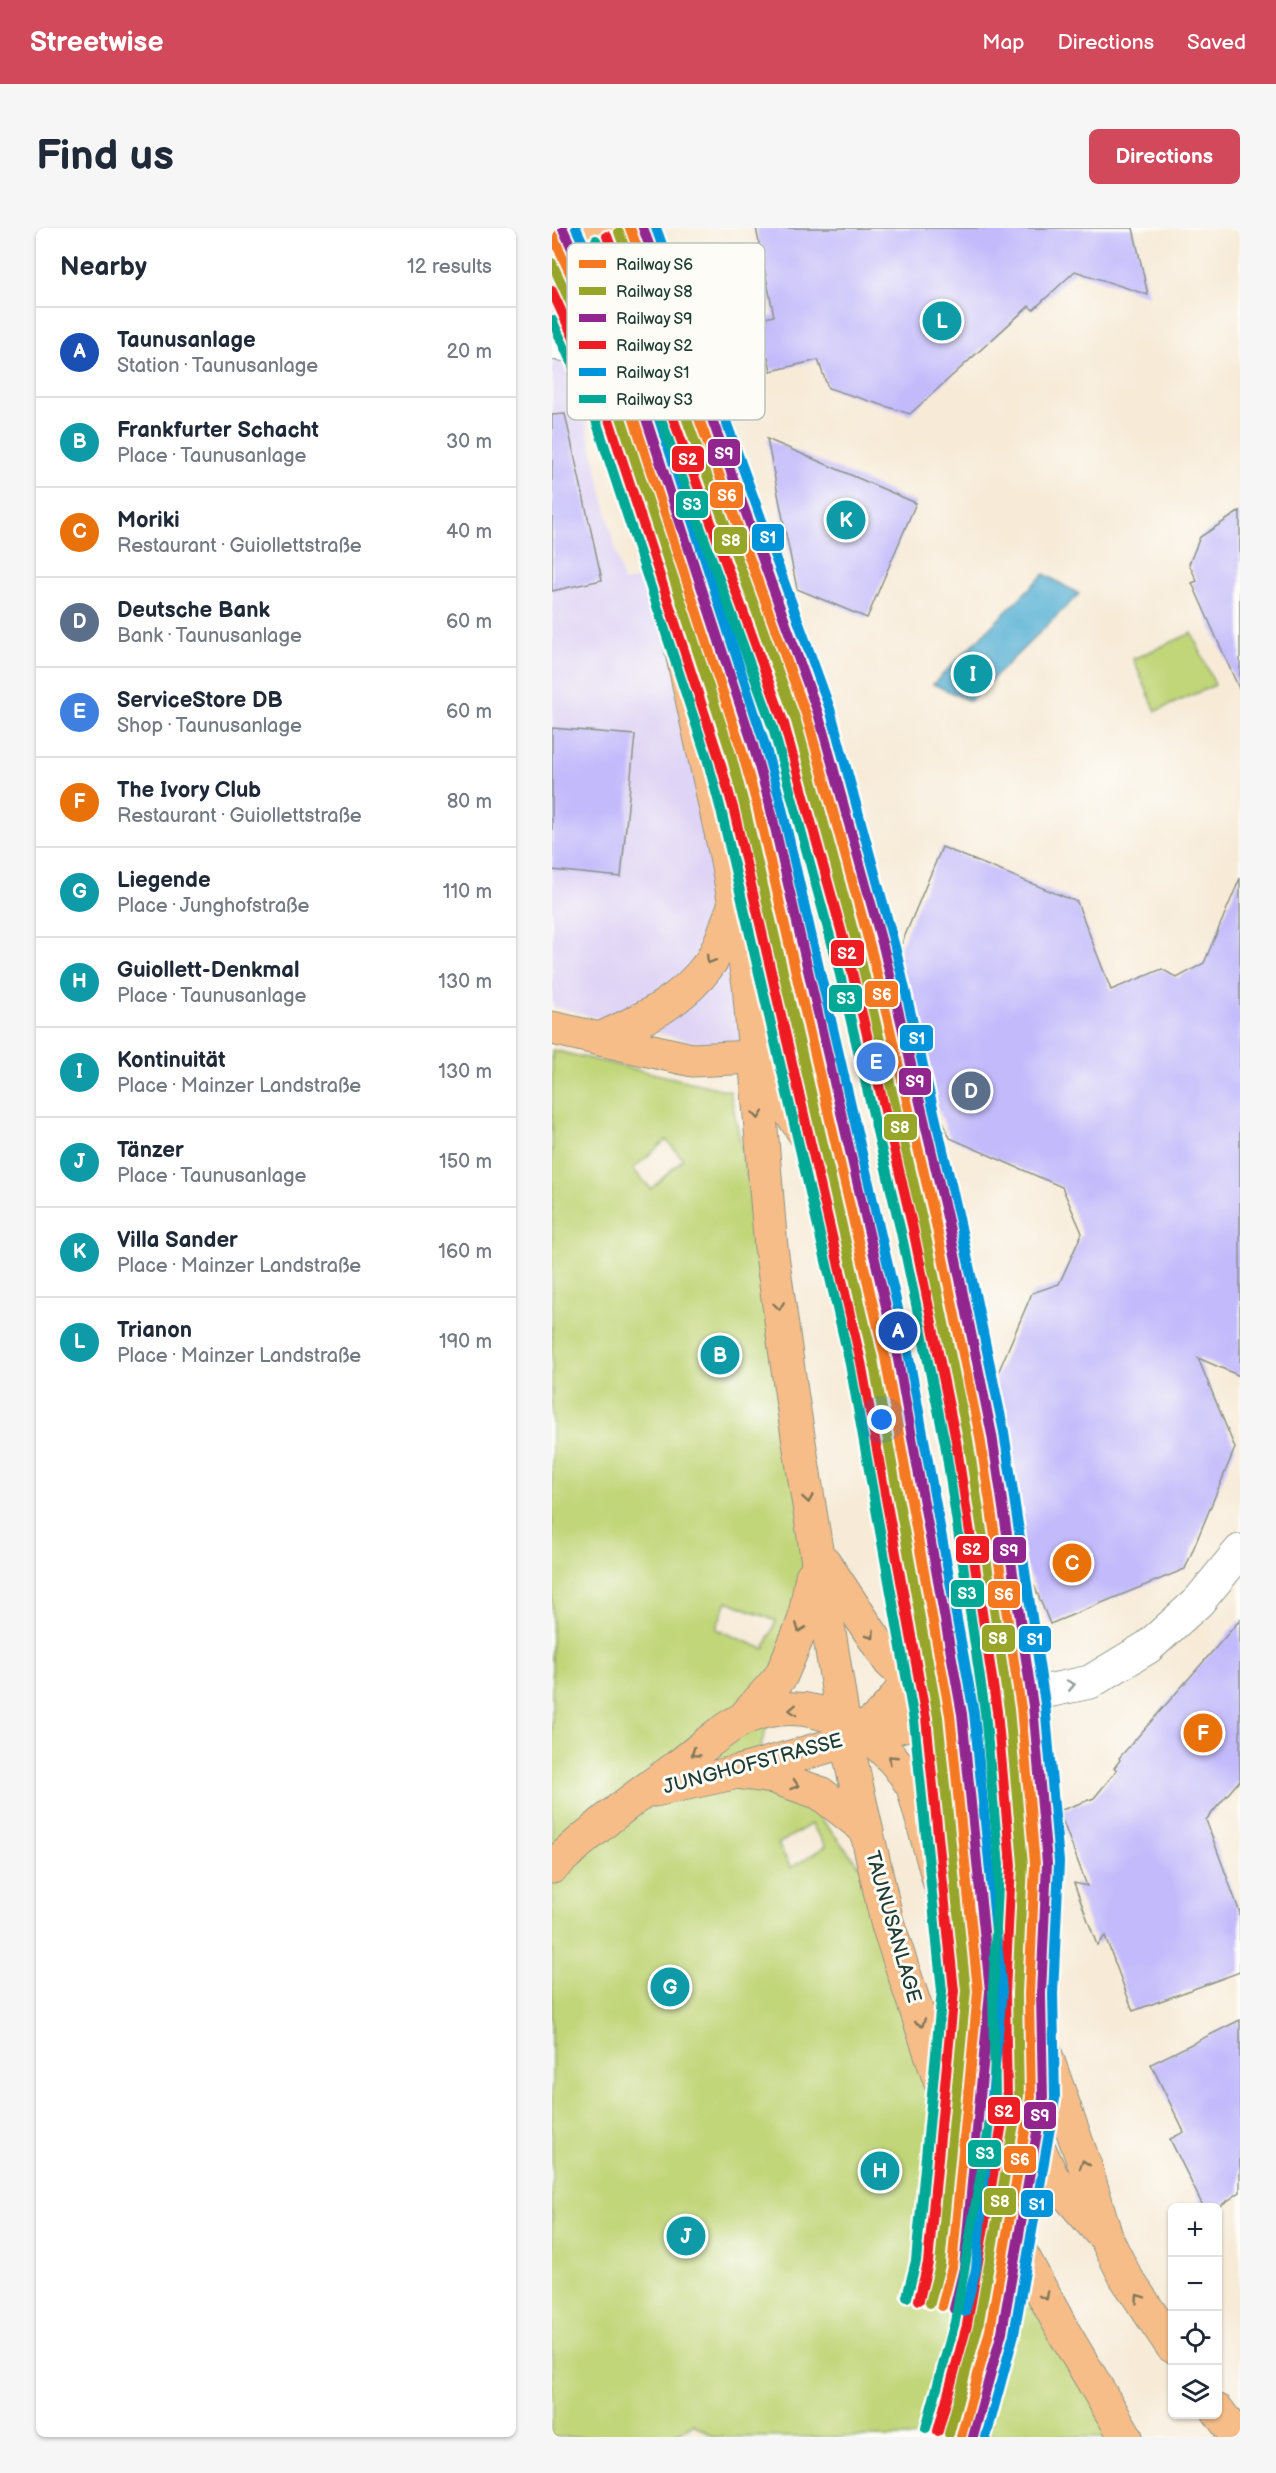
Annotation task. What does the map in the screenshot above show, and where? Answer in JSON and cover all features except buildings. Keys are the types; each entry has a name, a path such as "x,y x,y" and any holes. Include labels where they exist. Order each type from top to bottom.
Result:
{"main road":[{"name":"TAUNUSANLAGE","path":"596,228 600,243"},
{"path":"636,228 640,243"},
{"name":"TAUNUSANLAGE","path":"638,420 665,574 727,860 749,984 753,1057 771,1248 817,1550 853,1731 866,1829 887,1923 959,2138 1066,2336 1126,2437"},
{"path":"681,420 804,976 841,1187 931,1635 953,1711 982,1858 997,1916 1085,2166 1107,2240 1125,2276 1168,2339"},
{"path":"600,1039 658,1013 686,990 711,962 734,907"},
{"path":"552,1028 692,1060 753,1057 781,1030 804,976"},
{"path":"753,1057 841,1187"},
{"name":"TAUNUSANLAGE","path":"817,1550 890,1662 909,1680 953,1711"},
{"path":"743,1719 781,1676 804,1621 817,1550"},
{"path":"853,1731 890,1704 909,1680 931,1635"},
{"name":"JUNGHOFSTRASSE","path":"552,1867 589,1833 641,1792 743,1719 778,1710 807,1709 853,1731"},
{"path":"853,1731 953,1711"},
{"path":"853,1731 902,1769 913,1787 974,2006 1052,2177 1107,2240"},
{"name":"JUNGHOFSTRASSE","path":"641,1792 738,1772 853,1731"},
{"path":"738,1772 773,1778 820,1793 866,1829"},
{"path":"1222,2416 1237,2437"}],"street":[{"path":"552,343 567,345"},
{"path":"953,1711 1090,1682 1148,1647 1198,1602 1240,1551"}],"shaded area":[{"path":"552,276 567,341 567,420 585,420 623,582 665,574 753,1057 552,1006"}],"green space":[{"path":"1192,633 1215,685 1156,711 1133,659"},
{"path":"552,1050 730,1091 792,1398 817,1550 761,1746 878,1888 959,2138 1126,2437 714,2437 693,2424 672,2437 552,2437","holes":["666,1140 683,1159 651,1189 633,1169","727,1601 776,1621 764,1649 716,1629","811,1824 826,1846 791,1868 778,1844"]}],"water":[{"path":"1044,574 1079,594 970,701 933,684"}],"rail line":[{"name":"S1","path":"576,228 583,243"},
{"name":"S6","path":"630,228 635,243"},
{"name":"S9","path":"643,228 648,243"},
{"name":"S1","path":"656,228 661,243"},
{"name":"S9","path":"563,229 569,243"},
{"name":"S8","path":"619,232 623,243"},
{"name":"S6","path":"552,234 567,266"},
{"name":"S2","path":"607,236 610,243"},
{"name":"S8","path":"552,263 567,295"},
{"name":"S2","path":"552,291 567,323"},
{"name":"S3","path":"552,320 567,353"},
{"name":"S3","path":"596,420 707,758 722,814 850,1364 914,1720 942,1991 916,2261 907,2297"},
{"name":"S2","path":"609,420 734,811 861,1362 926,1718 954,1991 928,2263 919,2300"},
{"name":"S8","path":"622,420 730,751 745,808 873,1359 938,1717 966,1991 940,2265 930,2303"},
{"name":"S6","path":"634,420 741,748 757,805 885,1357 950,1715 978,1991 952,2267 942,2306"},
{"name":"S9","path":"646,420 753,745 769,802 897,1354 962,1714 990,1991 964,2268 954,2309"},
{"name":"S1","path":"659,420 764,742 780,800 908,1352 974,1713 1002,1991 976,2269 965,2312"},
{"name":"S3","path":"661,420 773,728 837,962 901,1232 945,1443 985,1712 999,1865 993,1992 995,2094 955,2322 926,2428"},
{"name":"S2","path":"674,420 784,724 849,959 913,1229 956,1441 997,1711 1011,1865 1005,1993 1007,2095 967,2325 938,2431"},
{"name":"S8","path":"687,420 796,721 860,956 924,1227 968,1439 1009,1709 1023,1864 1017,1993 1019,2096 978,2327 949,2434"},
{"name":"S6","path":"699,420 807,717 872,953 936,1224 980,1437 1021,1708 1035,1864 1029,1994 1031,2097 990,2330 961,2437"},
{"name":"S9","path":"712,420 818,713 884,950 948,1221 992,1435 1033,1706 1047,1863 1041,1994 1043,2098 1002,2332 973,2437"},
{"name":"S1","path":"725,420 830,709 895,947 959,1218 1004,1432 1045,1704 1059,1862 1053,1994 1055,2099 1014,2334 986,2437"}],"place":[{"name":"Trianon","path":"942,321"},
{"name":"Villa Sander","path":"846,520"},
{"name":"Kontinuität","path":"973,674"},
{"name":"ServiceStore DB","path":"876,1062"},
{"name":"Deutsche Bank","path":"971,1091"},
{"name":"Taunusanlage","path":"898,1331"},
{"name":"Frankfurter Schacht","path":"720,1355"},
{"name":"Moriki","path":"1072,1563"},
{"name":"The Ivory Club","path":"1203,1733"},
{"name":"Liegende","path":"670,1987"},
{"name":"Guiollett-Denkmal","path":"880,2171"},
{"name":"Tänzer","path":"686,2236"}]}
